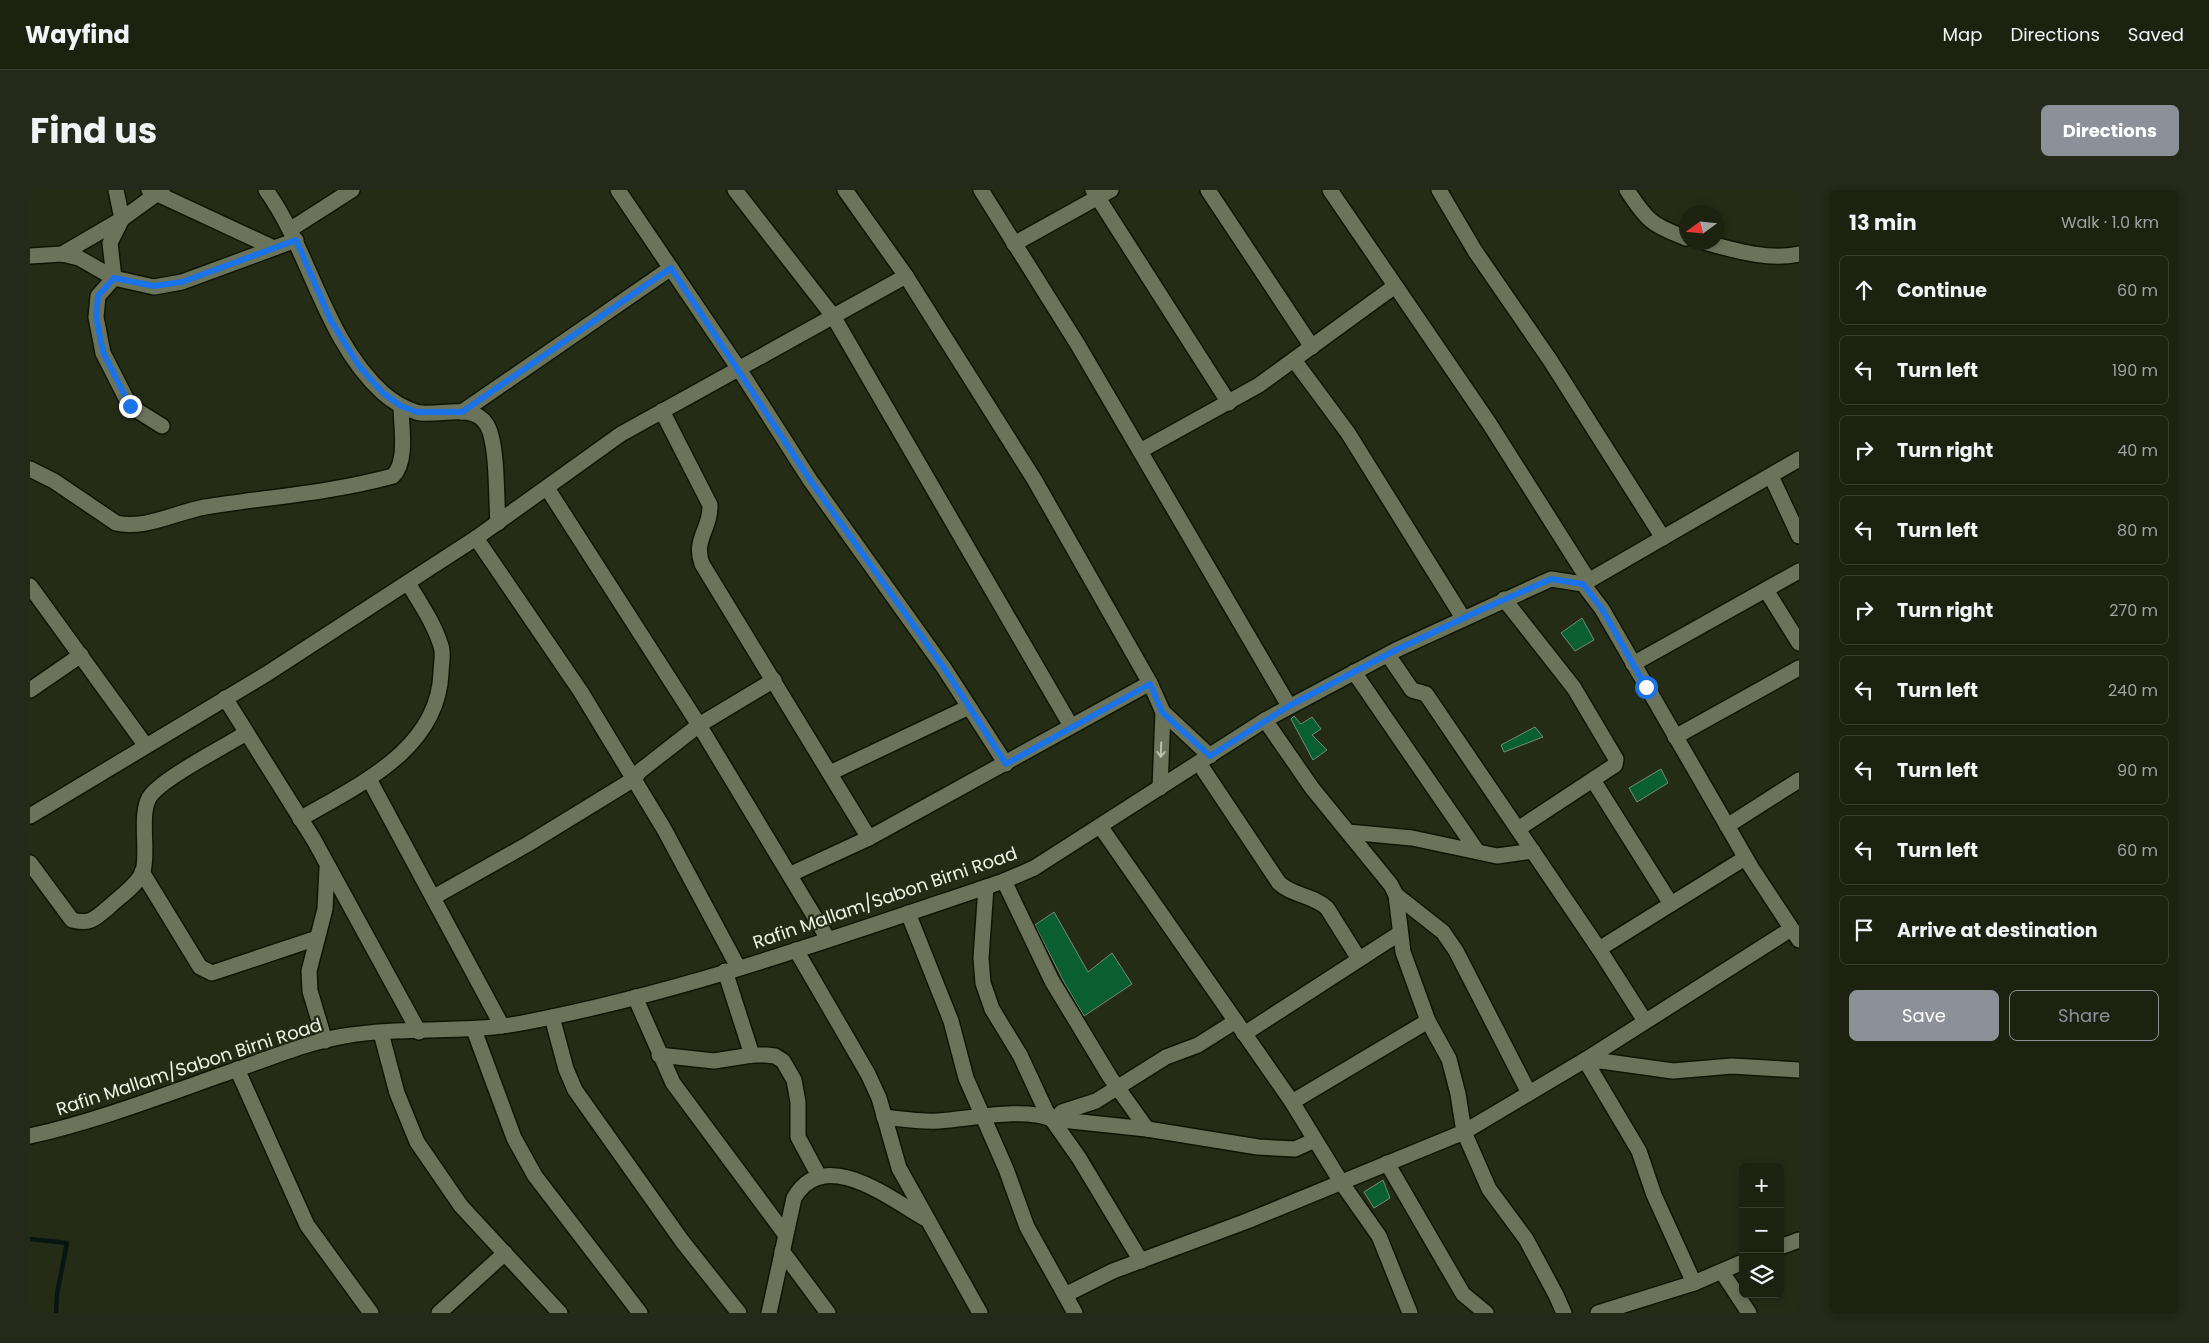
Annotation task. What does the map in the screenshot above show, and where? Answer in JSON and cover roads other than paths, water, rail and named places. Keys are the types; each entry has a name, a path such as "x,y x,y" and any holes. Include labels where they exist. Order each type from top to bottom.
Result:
{"street":[{"path":"116,190 122,219 110,243 114,278 98,296 96,317 103,352 130,406 162,426"},
{"path":"266,190 293,234 331,321 359,366 383,393 401,406 417,412 462,412 480,416 487,426 493,447 498,523"},
{"path":"30,256 62,254 79,258 114,278 154,286 182,282 274,248 352,190"},
{"path":"618,190 739,369 810,480 939,660 1006,764"},
{"path":"735,190 833,316 1071,726"},
{"path":"845,190 906,276 1034,479 1150,684 1162,712 1205,759 1278,883 1287,890 1320,902 1327,908 1359,959"},
{"path":"981,190 1140,451 1289,706"},
{"path":"1208,190 1312,347"},
{"path":"1065,1295 1141,1261 1464,1132 1586,1062 1645,1021 1795,934 1726,826 1602,609 1489,423 1330,190"},
{"path":"1439,190 1475,251 1550,360 1663,538"},
{"path":"1627,190 1639,210 1657,227 1679,235"},
{"path":"62,254 122,219 156,191 193,212 274,248"},
{"path":"1014,244 1101,192 1229,404"},
{"path":"1724,247 1744,252 1784,257 1799,254"},
{"path":"462,412 671,268"},
{"path":"30,816 225,698 408,583 498,523 621,434 906,276"},
{"path":"1140,451 1229,404 1294,360 1395,286"},
{"path":"1294,360 1348,433 1463,618"},
{"path":"30,469 54,481 116,523 126,526 203,507 268,499 393,476 399,470 401,461 401,406"},
{"path":"662,411 710,505 708,522 700,538 699,555 702,564 870,838"},
{"path":"1586,583 1799,460"},
{"path":"1771,476 1799,536"},
{"path":"546,488 700,725 791,874 828,939"},
{"path":"476,538 581,692 664,829 732,969 752,1055"},
{"path":"1633,664 1799,571"},
{"name":"Rafin Mallam/Sabon Birni Road","path":"30,1136 88,1121 344,1036 474,1030 552,1016 635,997 796,950 1004,881 1034,868 1265,720 1354,672 1463,618 1551,579 1586,583"},
{"path":"300,819 369,778 400,756 416,737 435,706 440,686 442,649 432,622 408,583"},
{"path":"30,586 146,746"},
{"path":"1766,590 1799,643"},
{"path":"1504,599 1568,680 1616,759 1615,765 1518,829"},
{"path":"30,690 81,655"},
{"path":"1388,655 1412,690 1426,694 1533,851 1645,1021"},
{"path":"1675,737 1799,668"},
{"path":"1354,672 1477,851"},
{"path":"434,897 528,844 634,779 640,771 700,725 774,680"},
{"path":"791,874 870,838 1150,684"},
{"path":"225,698 300,819 418,1032"},
{"path":"830,773 969,707"},
{"path":"1160,788 1162,712"},
{"path":"1265,720 1312,788 1386,878 1396,895 1443,932 1456,950 1529,1093"},
{"path":"246,733 163,784 149,796 146,808 142,872 200,967 206,971 212,973 317,938"},
{"path":"369,778 502,1026"},
{"path":"1593,780 1671,904"},
{"path":"1726,826 1799,780"},
{"path":"1100,826 1292,1102 1341,1182 1379,1236 1410,1313"},
{"path":"1348,832 1412,838 1497,856 1533,851"},
{"path":"1598,949 1746,858"},
{"path":"30,863 72,920 83,923 94,920 128,889 142,872"},
{"path":"325,1041 310,991 309,971 325,909 327,868"},
{"path":"1004,881 1025,922 1039,958 1117,1087 1147,1129"},
{"path":"986,887 981,958 983,983 992,1009 1020,1055 1039,1097 1079,1158 1141,1261"},
{"path":"1396,895 1400,933 1412,979 1428,1021 1449,1060 1458,1094 1464,1132 1489,1189 1530,1246 1564,1313"},
{"path":"908,913 934,973 951,1021 966,1078 1027,1227 1075,1313"},
{"path":"1054,1119 1062,1112 1088,1105 1166,1057 1240,1027 1359,959 1400,933"},
{"path":"796,950 868,1074 899,1168 925,1218 980,1313"},
{"path":"635,997 673,1083 785,1234"},
{"path":"552,1016 566,1069 575,1090 682,1241 739,1313"},
{"path":"1292,1102 1428,1021"},
{"path":"474,1030 514,1138 535,1176 640,1313"},
{"path":"381,1033 397,1093 416,1142 461,1206 560,1313"},
{"path":"660,1055 714,1061 752,1055 775,1056 783,1061 794,1080 798,1102 798,1136 819,1176"},
{"path":"1586,1062 1600,1061 1674,1071 1732,1066 1799,1070"},
{"path":"1586,1062 1639,1152 1654,1195 1694,1283"},
{"path":"237,1070 307,1225 371,1313"},
{"path":"884,1118 928,1122 983,1116 1038,1115 1054,1119 1147,1129 1282,1149 1295,1149 1315,1140"},
{"path":"1387,1163 1463,1294 1486,1313"},
{"path":"769,1313 794,1198 798,1189 809,1180 819,1176 836,1175 856,1180 925,1218"},
{"path":"1784,1246 1799,1240"},
{"path":"782,1251 828,1313"},
{"path":"439,1313 505,1253"},
{"path":"1598,1313 1641,1307 1739,1264"},
{"path":"1722,1272 1749,1313"}],"waterway":[{"path":"30,1239 67,1243 57,1294 56,1313"}]}
